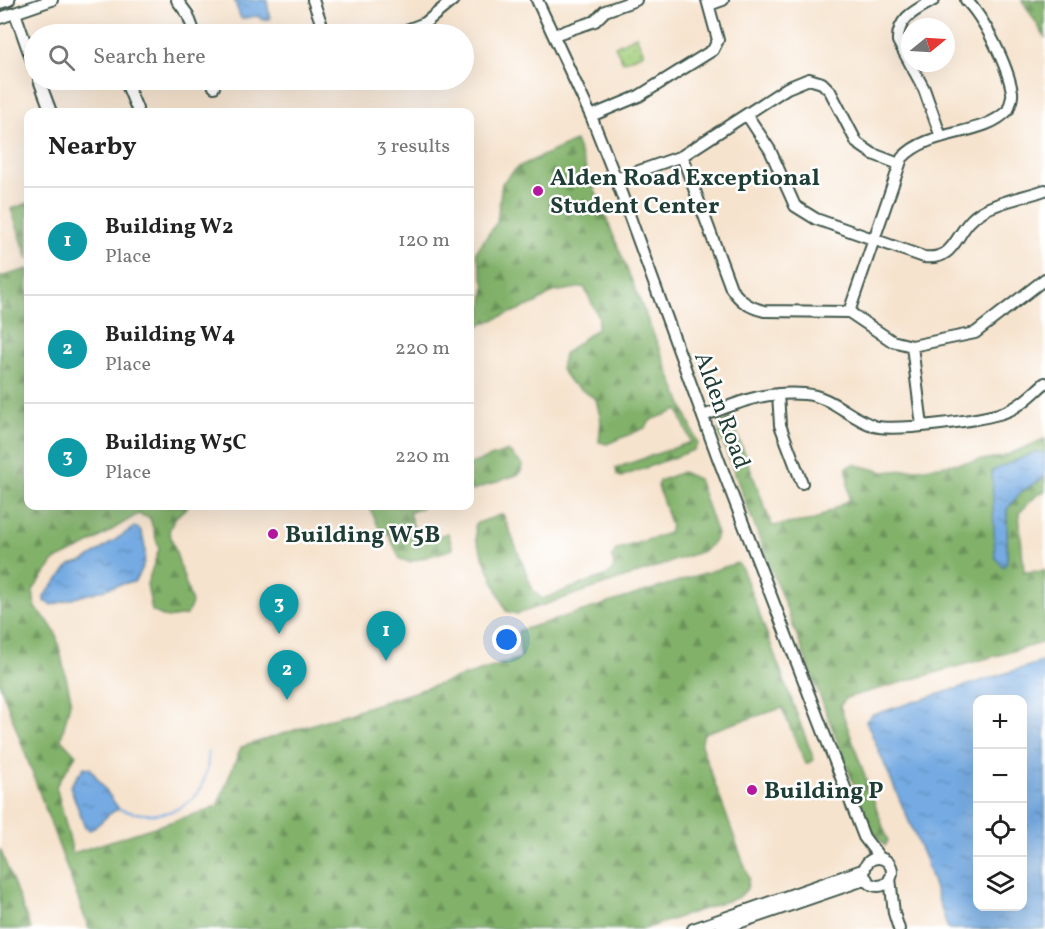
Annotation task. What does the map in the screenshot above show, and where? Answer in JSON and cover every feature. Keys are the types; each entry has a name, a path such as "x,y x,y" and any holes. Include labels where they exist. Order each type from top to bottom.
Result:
{"street":[{"path":"0,3 9,0"},
{"path":"0,18 52,0"},
{"path":"177,0 191,24"},
{"path":"313,0 321,24"},
{"path":"422,24 453,0"},
{"name":"Alden Road","path":"537,0 591,116 864,837 880,858"},
{"path":"554,35 595,21 605,10 636,0"},
{"path":"591,116 639,96 713,50 718,40 708,2 723,0"},
{"path":"934,0 900,24 898,41 924,89 941,136"},
{"path":"849,312 898,164 911,150 941,136 1004,115 1012,100 1009,81 998,55 975,10 966,0"},
{"path":"15,13 24,36"},
{"path":"616,179 682,156 802,80 814,80 830,91 857,142 873,154 898,164"},
{"path":"43,90 50,108"},
{"path":"129,90 137,108"},
{"path":"747,115 770,150 795,206 816,219 934,258 951,250 962,229 984,211 1045,190"},
{"path":"682,156 731,288 744,304 764,311 849,312 892,341 912,346 975,333 1045,279"},
{"path":"912,346 922,426"},
{"path":"703,416 761,394 778,394 826,398 863,421 884,429 922,426 1006,412 1045,383"},
{"path":"778,394 780,425 802,483"},
{"name":"Alden Road","path":"864,837 866,871"},
{"path":"693,929 724,926 866,871 872,860 880,858 889,863 894,913 899,929"},
{"path":"866,871 894,913"},
{"path":"877,886 890,878"}],"green space":[{"path":"1022,0 1045,0 1045,37"},
{"path":"636,36 644,53 623,62 615,46"},
{"path":"575,141 698,444 694,450 621,477 617,475 616,468 691,442 678,410 651,420 645,428 607,444 599,442 601,421 596,399 571,383 561,369 564,354 597,328 599,318 584,287 553,292 536,303 474,327 474,319 481,316 485,286 476,252 497,222 502,183 518,167"},
{"path":"24,204 24,247 11,209"},
{"path":"24,270 24,510 184,510 175,518 169,531 192,603 187,615 167,618 152,611 147,584 159,549 150,518 138,514 87,545 54,561 33,590 35,608 48,621 56,634 71,699 61,739 76,755 56,786 73,853 217,807 241,747 521,658 518,631 737,563 742,568 814,760 806,764 782,708 704,733 701,745 749,878 747,889 739,897 644,929 89,929 0,684 0,277"},
{"path":"731,418 772,526 815,520 849,500 847,467 854,464 884,472 925,468 1002,457 1045,439 1045,453 1036,452 992,471 1007,562 1007,509 1022,491 1045,477 1045,491 1037,495 1019,513 1024,572 1045,571 1045,642 846,698 840,706 888,841 885,846 871,829 719,433 721,422"},
{"path":"508,451 523,465 520,474 474,490 474,463"},
{"path":"682,472 698,479 717,534 712,544 703,551 517,614 506,611 476,539 475,524 503,514 533,590 542,599 610,574 614,567 612,557 616,550 669,533 671,526 658,486 659,481"},
{"path":"371,510 416,510 409,513 418,540 422,541 448,533 453,549 409,562 400,559 388,533 379,528"},
{"path":"0,849 31,929 0,929"}],"water":[{"path":"234,0 267,0 270,19 262,20 257,16 241,19"},
{"path":"1036,452 1045,453 1045,477 1022,491 1007,509 1007,562 1003,567 995,557 992,471"},
{"path":"134,527 140,529 145,557 142,570 134,582 52,605 44,601 44,596 70,565 84,561"},
{"path":"1045,661 1045,929 948,929 925,859 866,721 872,715"},
{"path":"84,767 90,768 119,809 90,830 85,828 70,786"}],"waterway":[{"path":"119,809 154,814 169,812 183,806 194,797 202,785 207,769 208,750"}],"place":[{"name":"Alden Road Exceptional Student Center","path":"538,191"},
{"name":"Building W5B","path":"273,534"},
{"name":"Building W5C","path":"279,634"},
{"name":"Building W2","path":"386,661"},
{"name":"Building W4","path":"287,700"},
{"name":"Building P","path":"752,790"}]}
